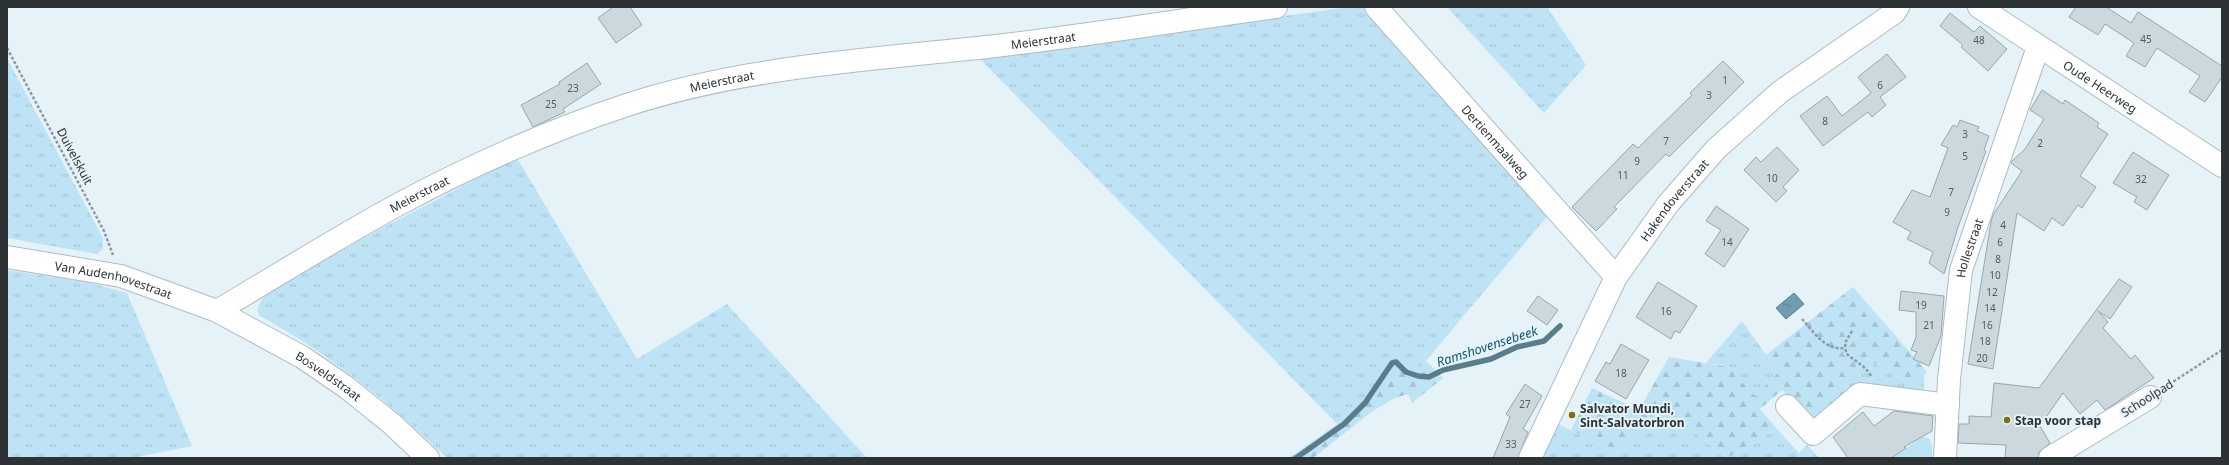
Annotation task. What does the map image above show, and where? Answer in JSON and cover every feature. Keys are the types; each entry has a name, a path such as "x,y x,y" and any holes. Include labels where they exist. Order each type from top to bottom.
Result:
{"street":[{"name":"Meierstraat","path":"217,311 401,203 473,168 572,124 629,104 715,82 769,71 996,46 1276,7"},
{"name":"Dertienmaalweg","path":"1376,7 1616,277"},
{"name":"Hakendoverstraat","path":"1530,458 1616,277 1668,204 1716,149 1780,92 1894,13 1898,7"},
{"name":"Oude Heerweg","path":"1979,7 2222,166"},
{"name":"Hollestraat","path":"1945,458 1948,405 1961,270 2038,47"},
{"name":"Van Audenhovestraat","path":"7,256 121,276 217,311"},
{"name":"Bosveldstraat","path":"217,311 302,357 346,387 392,424 428,458"},
{"path":"1788,406 1813,434 1860,394 1948,405"},
{"name":"Schoolpad","path":"2050,458 2150,397"}],"path":[{"name":"Duivelskuit","path":"7,48 104,230 121,276"},
{"path":"1802,319 1826,345 1837,349 1845,348"},
{"path":"1852,331 1845,343 1846,353 1854,361 1864,366 1870,375 1873,384 1868,395"},
{"name":"Schoolpad","path":"2150,397 2222,350"}],"green space":[{"path":"1349,7 1366,7 1550,213 1414,375 1397,360 1362,402 1337,424 979,58"},
{"path":"1447,7 1547,7 1586,65 1544,113"},
{"path":"7,58 103,238 103,249 97,254 7,238"},
{"path":"517,158 637,359 727,304 867,458 447,458 403,417 335,363 260,316 257,310 261,301 270,290 380,229"},
{"path":"7,270 87,282 127,293 192,446 132,458 7,458"},
{"path":"1853,287 1927,372 1913,386 1867,359 1846,383 1849,390 1813,424 1782,390 1760,409 1777,429 1727,458 1725,458 1659,401 1640,432 1632,429 1620,454 1571,430 1592,388 1639,410 1669,357 1728,367 1755,396 1778,373 1766,355"},
{"path":"1742,321 1779,373 1755,396 1728,367 1706,363"},
{"path":"1397,359 1414,374 1426,361 1443,378 1412,403 1408,394 1395,398 1374,410 1313,458 1289,458 1337,424 1362,402"},
{"path":"1867,359 1913,386 1924,375 1924,390 1936,392 1934,400 1849,390 1846,383"},
{"path":"1659,401 1725,458 1541,458 1558,424 1620,454 1632,428 1640,431"},
{"path":"1777,429 1799,453 1807,445 1819,458 1727,458"},
{"path":"1922,437 1929,438 1932,446 1932,458 1891,458"}],"water":[{"path":"1794,293 1804,304 1786,319 1776,308"}],"building":[{"path":"613,7 630,7 642,25 616,43 598,18"},
{"path":"2076,7 2106,7 2131,23 2138,12 2222,66 2222,77 2205,102 2189,92 2200,76 2157,48 2145,67 2126,56 2134,43 2105,24 2098,35 2069,17"},
{"path":"1950,13 1974,32 1980,26 2007,49 1988,71 1961,47 1963,45 1940,26"},
{"path":"1887,54 1906,77 1880,97 1886,105 1872,117 1868,112 1823,146 1800,116 1827,96 1842,116 1871,93 1858,77"},
{"path":"1723,61 1744,82 1669,157 1666,154 1614,207 1617,209 1596,231 1572,207 1633,144 1638,148 1692,95 1690,93"},
{"path":"587,63 601,84 563,109 565,112 533,127 521,105 560,84 559,82"},
{"path":"2042,90 2063,104 2065,100 2099,123 2097,127 2108,134 2080,176 2096,187 2082,208 2078,205 2063,226 2052,218 2044,231 2017,213 1993,369 1968,364 1991,222 1993,215 2022,171 2011,163 2012,161 2025,149 2044,119 2030,110"},
{"path":"1960,120 1979,127 1977,131 1989,136 1984,150 1986,151 1958,227 1944,274 1929,263 1933,252 1907,239 1911,232 1893,222 1912,190 1930,197 1948,148 1941,145 1953,125 1957,127"},
{"path":"1777,147 1799,170 1783,187 1787,191 1776,202 1744,170 1756,157 1761,162"},
{"path":"2133,152 2169,175 2147,210 2134,202 2137,197 2113,183"},
{"path":"1716,206 1749,229 1724,267 1705,254 1721,230 1706,221"},
{"path":"2119,279 2132,287 2110,319 2098,311 2108,322 2103,328 2131,359 2135,355 2154,378 2105,410 2097,400 2080,414 2063,393 2040,426 2050,443 2039,452 2038,458 2005,458 2006,445 1958,443 1959,424 1969,424 1969,416 1991,417 1994,383 2039,388"},
{"path":"1658,282 1697,306 1680,333 1675,331 1671,339 1636,317"},
{"path":"1901,291 1944,296 1941,336 1929,366 1913,359 1917,352 1911,350 1916,337 1916,312 1899,310"},
{"path":"1538,296 1558,310 1547,325 1527,311"},
{"path":"1621,344 1649,360 1626,399 1595,381 1606,362 1610,364"},
{"path":"1525,384 1542,396 1523,429 1528,432 1518,458 1493,458 1510,417 1506,414"},
{"path":"1894,411 1933,416 1932,431 1904,447 1906,448 1891,458 1848,458 1833,437 1863,412 1874,426"}],"waterway":[{"name":"Ramshovensebeek","path":"1296,458 1344,424 1365,403 1392,363 1396,362 1406,372 1418,376 1429,377 1443,370 1491,359 1517,347 1544,341 1560,326"}],"place":[{"name":"Salvator Mundi, Sint-Salvatorbron","path":"1572,415"},
{"name":"Stap voor stap","path":"2007,420"}]}
